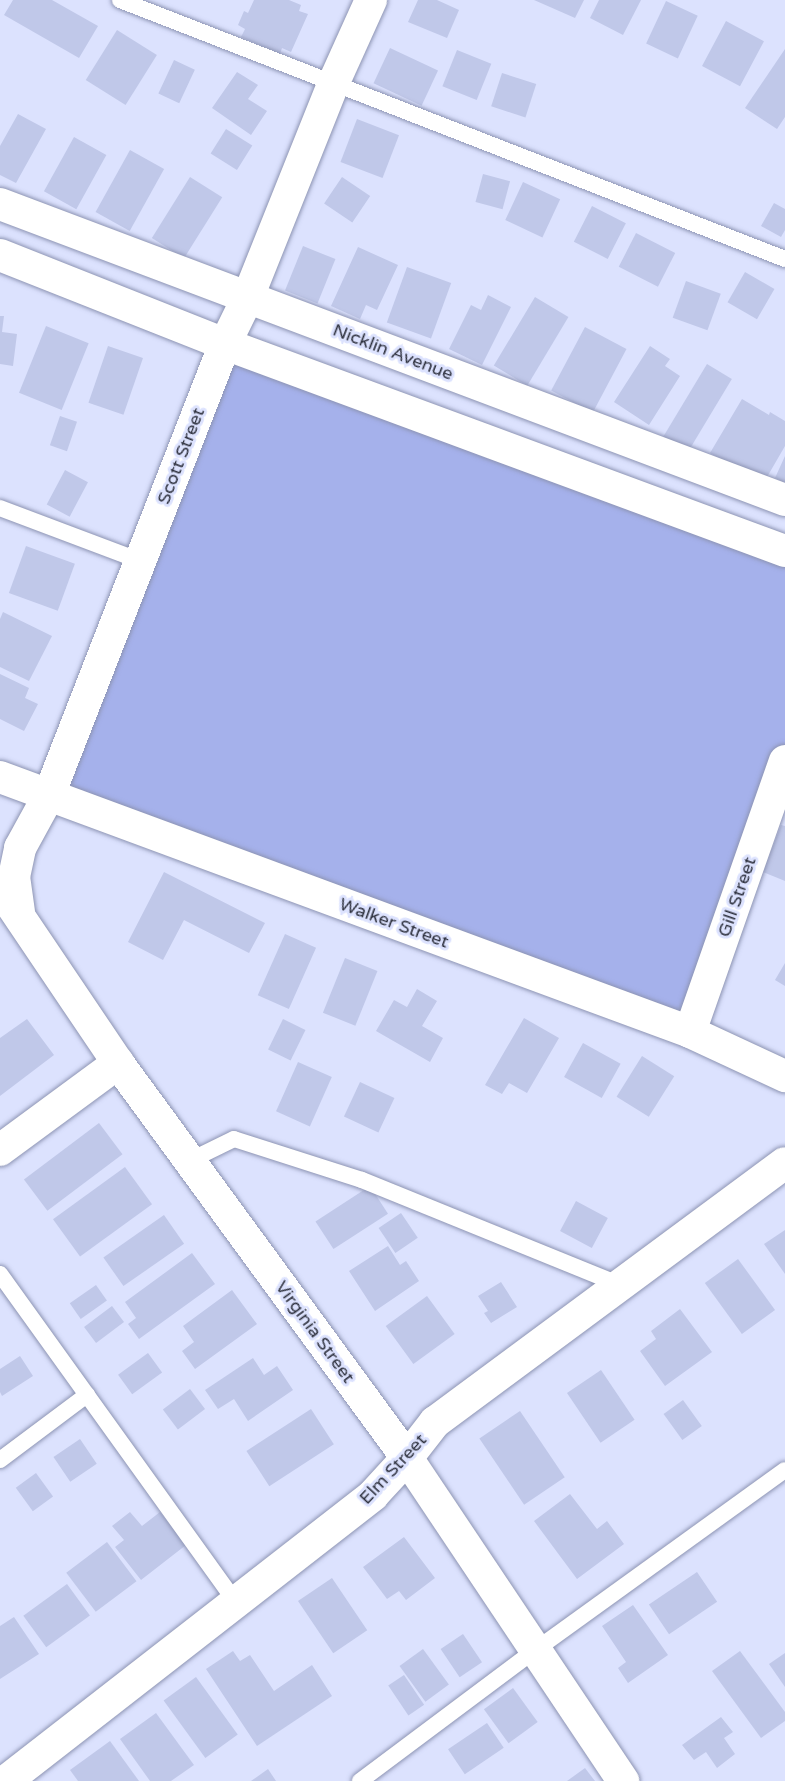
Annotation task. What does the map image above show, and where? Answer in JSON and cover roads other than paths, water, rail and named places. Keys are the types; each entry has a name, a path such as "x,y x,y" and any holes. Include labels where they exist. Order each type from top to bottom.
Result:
{"street":[{"name":"Scott Street","path":"20,916 14,877 20,848 48,795 225,344 248,297 334,82 371,0"},
{"name":"Nicklin Avenue","path":"0,204 785,500"},
{"path":"0,255 225,344 785,551"},
{"name":"Gill Street","path":"690,1032 775,819 785,761"},
{"name":"Walker Street","path":"0,777 690,1032 785,1076"},
{"name":"Virginia Street","path":"0,888 118,1063 407,1458 623,1781"},
{"path":"0,1150 118,1063"},
{"name":"Elm Street","path":"6,1781 373,1495 407,1458 435,1422 785,1163"}],"lane":[{"path":"120,0 785,259"},
{"path":"0,508 140,561"},
{"path":"189,1161 234,1139 362,1180 620,1285"},
{"path":"0,1274 236,1602"},
{"path":"0,1460 87,1395"},
{"path":"360,1781 534,1651 785,1470"}]}
